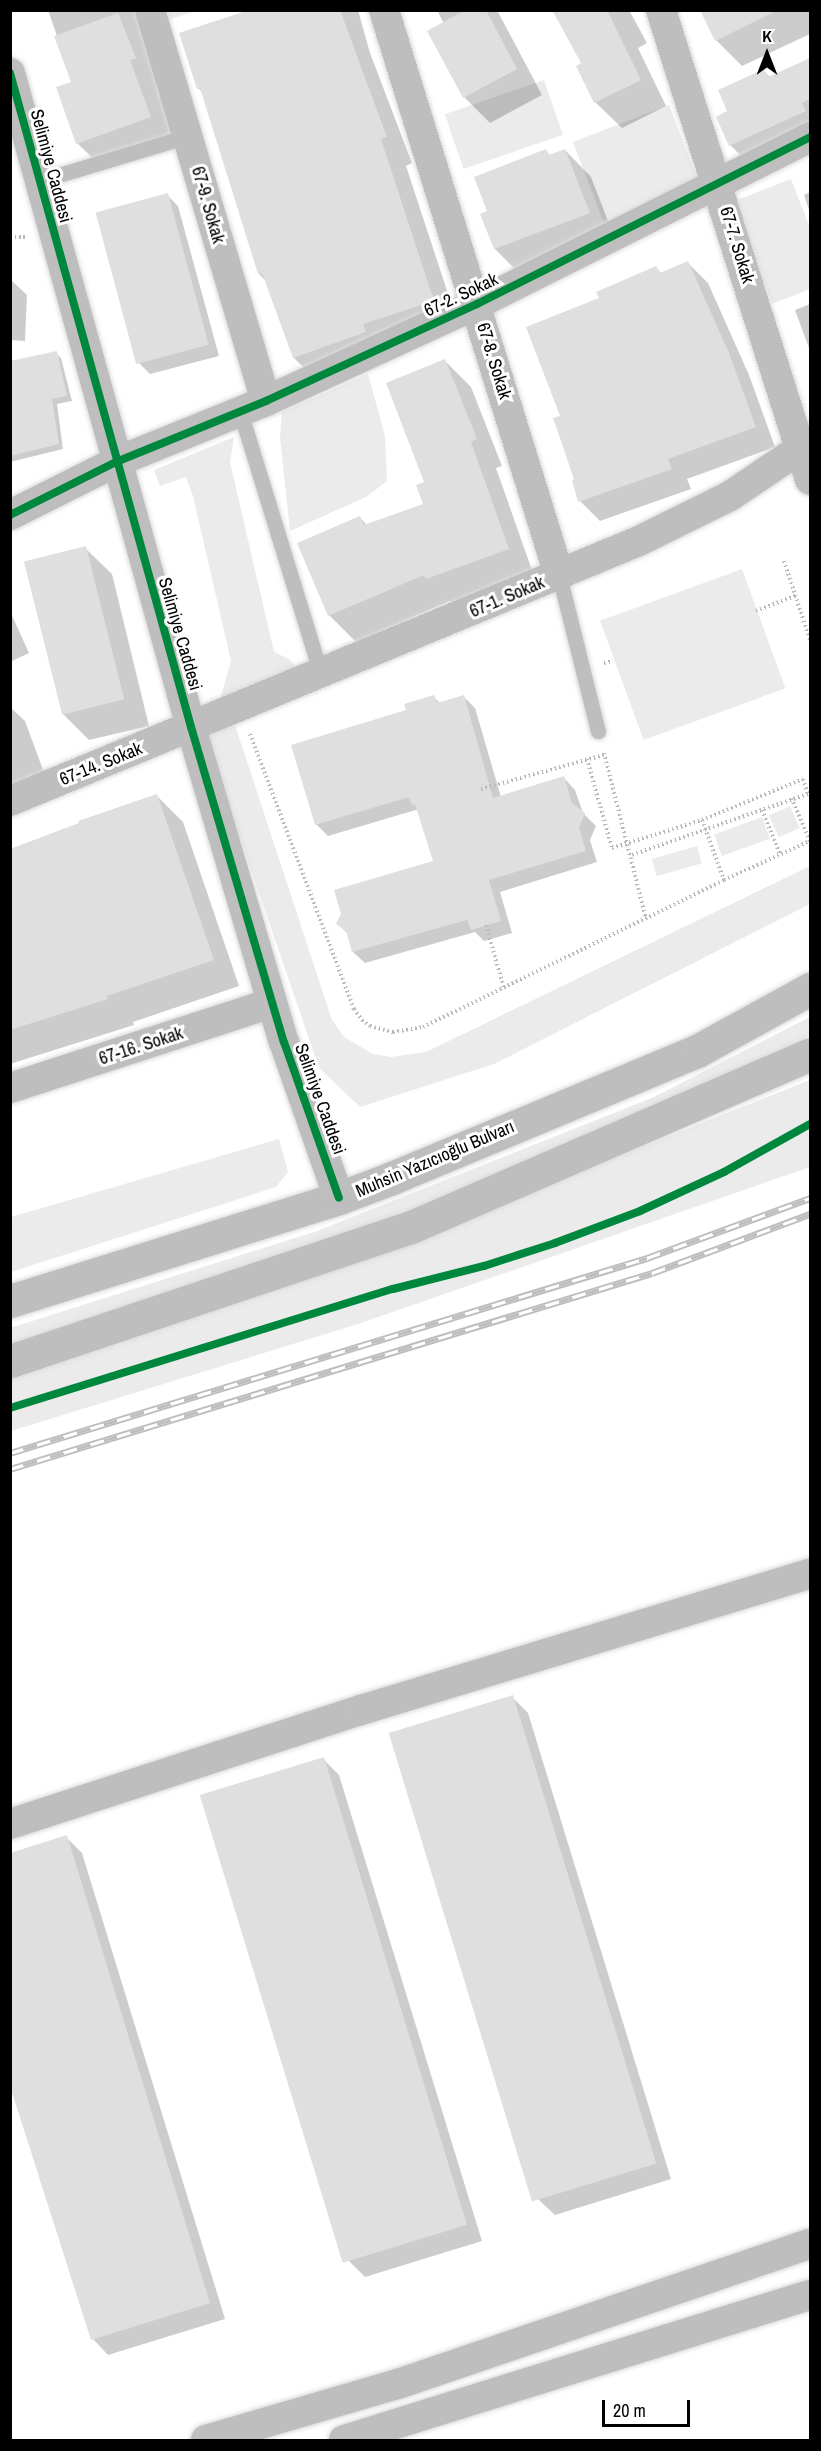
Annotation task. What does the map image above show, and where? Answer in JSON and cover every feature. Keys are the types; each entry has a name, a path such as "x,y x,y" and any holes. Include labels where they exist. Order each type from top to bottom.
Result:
{"main road":[{"name":"Muhsin Yazıcıoğlu Bulvarı","path":"10,1301 339,1198 697,1051 810,989"},
{"path":"10,1361 411,1227 810,1054"}],"street":[{"name":"67-9. Sokak","path":"150,10 188,136 253,406"},
{"name":"67-8. Sokak","path":"384,10 477,304 559,575"},
{"name":"67-7. Sokak","path":"661,10 806,445 810,480"},
{"name":"Selimiye Caddesi","path":"10,73 116,462 271,1004 339,1198"},
{"name":"67-2. Sokak","path":"10,515 116,462 253,406 477,304 810,137"},
{"name":"67-1. Sokak","path":"191,727 639,542 730,496 806,445"},
{"name":"67-14. Sokak","path":"10,801 191,727"},
{"name":"67-16. Sokak","path":"10,1088 271,1004"},
{"path":"10,1824 361,1710 810,1574"},
{"path":"206,2440 398,2384 810,2244"},
{"path":"344,2440 810,2295"}],"lane":[{"path":"39,181 188,136"},
{"path":"253,406 321,674"},
{"path":"559,575 598,732"}],"path":[{"path":"784,561 810,640"},
{"path":"756,611 795,596"},
{"path":"241,707 354,1009 362,1020 380,1030 405,1032 423,1027 724,880 810,842 792,799"},
{"path":"598,732 632,855 646,919"},
{"path":"482,789 604,754"},
{"path":"587,759 612,848 702,820 803,779 808,794 632,855"},
{"path":"762,810 780,854"},
{"path":"702,820 724,880"},
{"path":"486,925 504,988"}],"shaded area":[{"path":"164,11 196,11 168,20"},
{"path":"544,80 563,135 464,169 445,114"},
{"path":"669,105 700,185 604,222 573,142"},
{"path":"791,179 810,228 810,289 772,304 732,202"},
{"path":"368,374 385,436 387,481 366,497 290,531 280,438 282,412"},
{"path":"234,437 230,462 274,652 289,659 302,673 219,703 231,661 193,496 186,477 160,486 154,470"},
{"path":"742,569 785,688 644,740 600,621"},
{"path":"235,725 332,1020 344,1037 373,1054 391,1057 426,1052 810,866 810,904 494,1064 360,1107 319,1068 205,735"},
{"path":"790,806 800,828 779,837 769,815"},
{"path":"762,817 770,839 722,856 714,834"},
{"path":"697,846 702,863 657,876 652,859"},
{"path":"810,1017 810,1035 753,1068 485,1187 11,1348 10,1328 317,1231 654,1097"},
{"path":"810,1080 810,1167 358,1324 11,1431 10,1377 346,1265"},
{"path":"279,1139 288,1172 276,1187 11,1272 11,1217"}],"building":[{"path":"249,10 340,10 387,137 381,139 434,301 363,324 366,332 293,358 262,273 258,274 200,88 197,89 179,33"},
{"path":"465,10 486,10 517,69 463,98 427,31"},
{"path":"552,10 607,10 641,80 594,103 576,66 581,63"},
{"path":"700,10 778,10 715,41"},
{"path":"118,13 136,58 130,60 151,117 76,144 56,87 71,82 54,36"},
{"path":"810,58 810,99 802,103 806,111 729,146 716,117 727,111 718,90 764,69 768,77"},
{"path":"546,149 549,155 565,149 590,213 494,249 480,214 487,211 474,177"},
{"path":"168,193 209,345 136,364 96,212"},
{"path":"688,261 729,353 756,427 668,459 672,469 578,502 572,480 574,479 553,418 560,416 526,327 599,298 596,292 656,266 660,273"},
{"path":"57,351 67,396 52,399 59,444 10,456 10,361"},
{"path":"445,359 477,439 471,442 509,549 426,579 424,575 328,616 297,543 360,516 364,525 423,504 416,485 424,482 386,383"},
{"path":"86,546 124,699 62,715 24,561"},
{"path":"434,695 437,703 464,695 493,798 564,776 572,803 585,813 579,827 586,851 489,880 501,921 471,930 467,920 352,952 346,931 336,924 341,914 334,890 433,861 415,804 412,805 409,797 315,825 291,745 406,710 404,704"},
{"path":"157,794 214,960 107,996 108,999 10,1030 10,849 79,823 78,821"},
{"path":"513,1695 656,2164 532,2202 389,1733"},
{"path":"324,1757 467,2225 343,2263 200,1795"},
{"path":"67,1835 210,2303 91,2340 10,2086 10,1853"}],"railway":[{"path":"10,1453 647,1258 810,1198"},
{"path":"10,1469 652,1273 810,1214"}],"cycle path":[{"path":"10,73 191,727 284,1042 339,1198"},
{"path":"10,515 116,462 266,401 477,304 810,137"},
{"path":"10,1408 393,1289 484,1266 555,1243 640,1211 724,1172 810,1124"}]}
